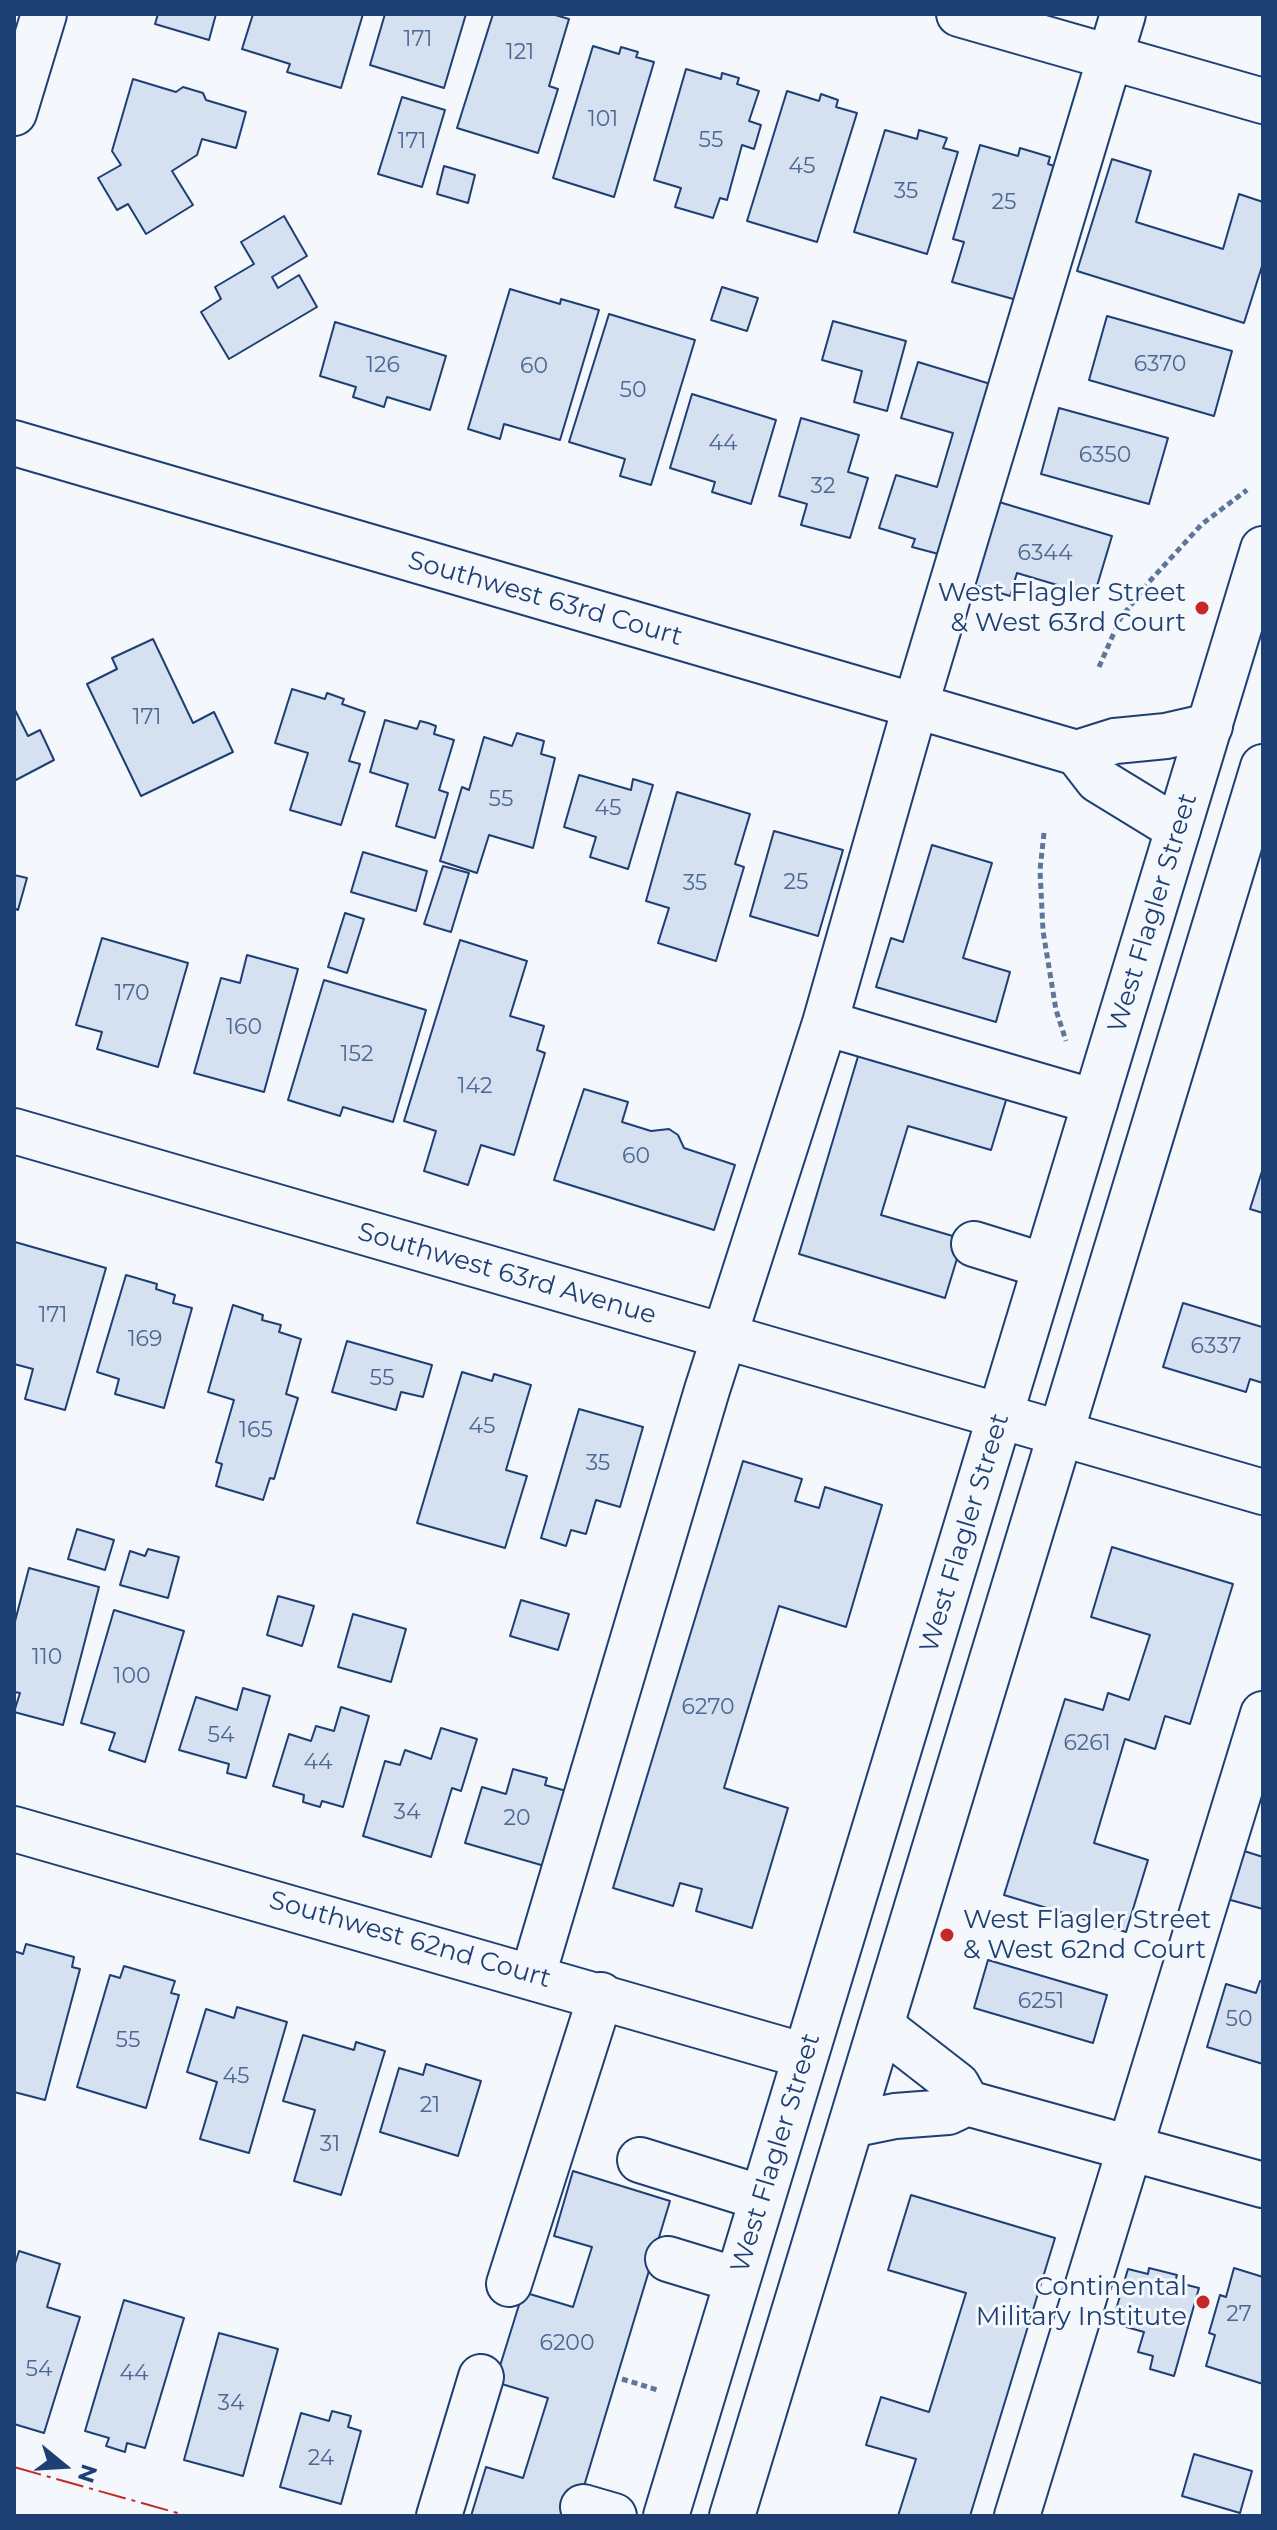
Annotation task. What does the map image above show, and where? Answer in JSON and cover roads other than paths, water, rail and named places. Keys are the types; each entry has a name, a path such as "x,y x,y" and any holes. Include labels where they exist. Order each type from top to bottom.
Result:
{"street":[{"path":"14,113 44,14"},
{"path":"959,14 1263,101"},
{"path":"533,1975 724,1337 825,1023 915,707 1123,14"},
{"name":"Southwest 63rd Court","path":"14,443 1077,753"},
{"name":"West Flagler Street","path":"666,2516 1263,549"},
{"path":"1178,829 1098,780 1077,753 1115,741 1166,736 1210,726"},
{"path":"732,2516 1062,1432 1250,853 1263,767"},
{"path":"825,1023 1095,1102"},
{"name":"Southwest 63rd Avenue","path":"14,1131 1263,1492"},
{"path":"974,1244 1045,1266"},
{"path":"1017,2516 1263,1714"},
{"name":"Southwest 62nd Court","path":"14,1829 533,1975 805,2056"},
{"path":"509,2284 601,1995"},
{"path":"881,2026 957,2085 967,2103"},
{"path":"851,2125 895,2116 948,2112 967,2103 1263,2185"},
{"path":"640,2160 762,2198"},
{"path":"668,2259 737,2280"},
{"path":"439,2516 481,2377"}],"place":[{"name":"West Flagler Street & West 63rd Court","path":"1202,608"},
{"name":"West Flagler Street & West 62nd Court","path":"947,1935"},
{"name":"Continental Military Institute","path":"1203,2302"}]}
